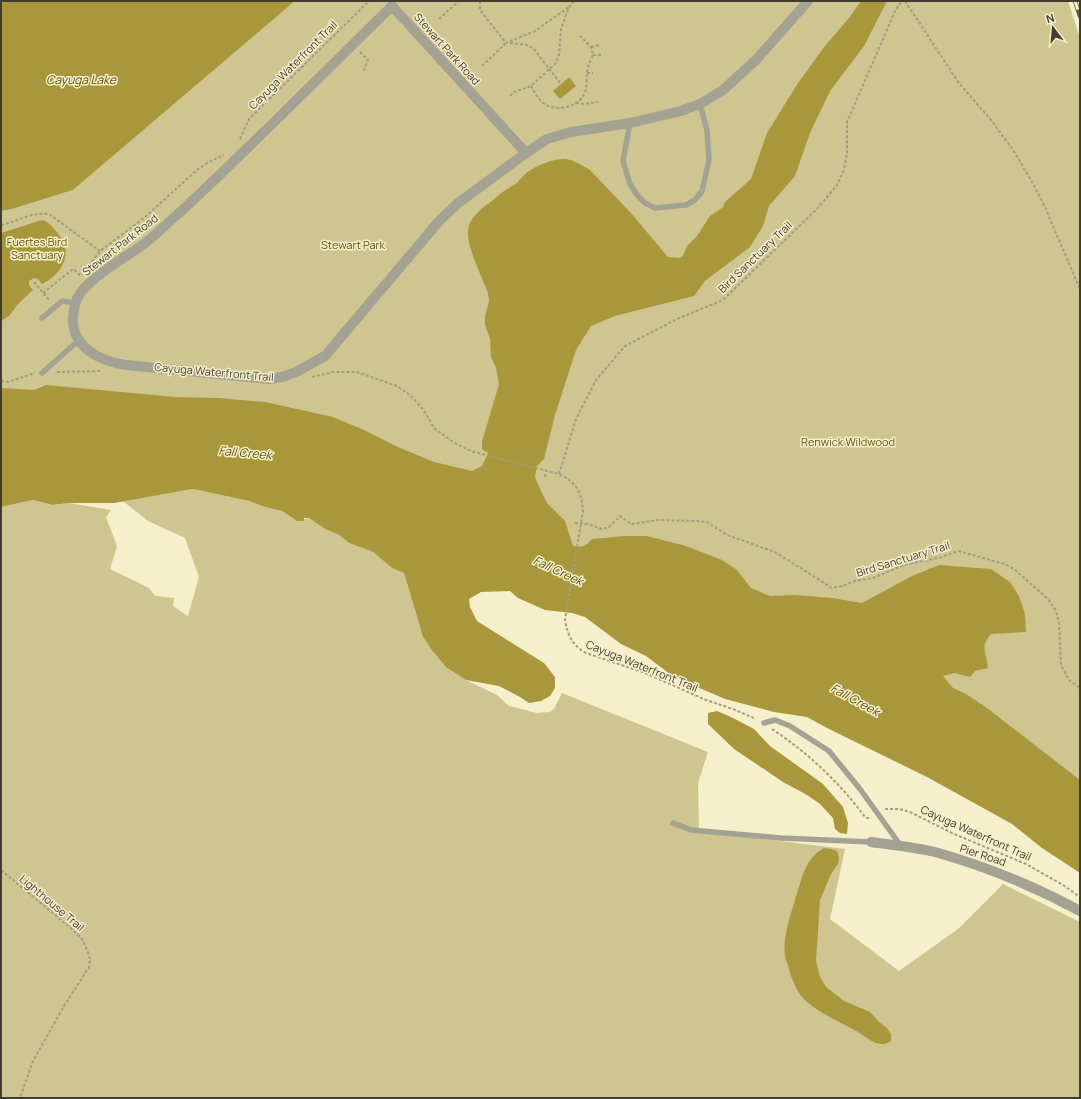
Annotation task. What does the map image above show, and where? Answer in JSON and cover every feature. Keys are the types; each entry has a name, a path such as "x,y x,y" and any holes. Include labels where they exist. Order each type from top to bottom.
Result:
{"street":[{"name":"Stewart Park Road","path":"526,153 392,6 205,190 142,245 85,287 77,297 74,309 73,323 79,340 91,353 100,358 119,364 269,379 282,377 296,372 325,356 440,220 457,204 526,153 547,139 571,132 630,123 681,111 700,104 723,90 756,60 808,1"},
{"name":"Pier Road","path":"871,842 935,852 1002,874 1080,911"}],"lane":[{"path":"630,123 623,161 630,184 637,195 645,203 655,208 686,205 695,200 702,191 709,160 707,130 700,104"},
{"path":"42,318 62,301 76,303"},
{"path":"42,373 79,340"},
{"path":"764,724 775,720 790,726 829,751 852,779 901,846"},
{"path":"674,823 691,830 781,838 871,842"}],"path":[{"name":"Cayuga Waterfront Trail","path":"237,144 249,119 369,1"},
{"path":"439,19 459,1"},
{"path":"480,1 480,9 483,14 506,43"},
{"path":"482,66 506,43 535,31 569,7 574,1"},
{"name":"Bird Sanctuary Trail","path":"558,474 576,419 596,380 626,346 677,319 723,300 818,208 837,185 844,170 847,153 847,122 896,9 903,1 958,83 991,120 1013,150 1044,205 1080,289"},
{"path":"510,96 514,92 531,86 555,64 558,56 561,29 569,7"},
{"path":"531,86 542,103 551,107 567,107 583,97 586,89 589,62 593,55 591,47 580,36"},
{"path":"506,43 513,42 527,45 532,48 561,84"},
{"path":"591,47 600,45"},
{"path":"359,52 368,60 363,74"},
{"path":"593,55 602,55"},
{"path":"587,73 593,74"},
{"path":"576,102 584,104 598,102"},
{"path":"43,293 73,269 82,277 100,251 144,218 198,169 227,153"},
{"path":"1,226 27,216 40,213 49,214 100,251"},
{"path":"34,282 55,307"},
{"name":"Cayuga Waterfront Trail","path":"306,379 333,372 357,372 397,386 410,395 422,408 435,429 456,444 474,452 558,474 575,484 580,493 583,511 565,620 567,631 571,640 578,648 586,653 645,673 706,700 733,709 764,724 813,759 837,783 865,817 870,819"},
{"path":"545,476 546,471"},
{"name":"Bird Sanctuary Trail","path":"581,524 588,524 602,530 609,527 620,516 631,524 647,521 707,522 726,535 775,552 832,588 843,586 855,581 873,578 907,564 939,558 958,551 1005,564 1014,569 1048,599 1056,611 1059,622 1061,665 1069,680 1080,688"},
{"path":"575,523 581,524"},
{"name":"Cayuga Waterfront Trail","path":"882,810 899,809 910,812 954,834 1026,864 1080,896"},
{"name":"Lighthouse Trail","path":"1,870 73,930 82,939 90,958 89,966 64,1006 33,1061 20,1098"}],"green space":[{"path":"295,1 1068,1 1080,38 1080,824 488,536 1,450 1,211 73,190"},
{"path":"193,489 249,501 282,511 297,521 309,518 325,529 339,535 349,543 373,552 392,568 404,573 423,637 431,649 466,680 497,695 509,706 537,713 549,712 554,709 562,693 708,752 698,783 699,831 845,849 830,919 899,971 958,929 1003,884 1080,922 1080,1098 1,1098 1,507 33,500 52,505 69,503 111,510 106,517 117,546 110,569 149,588 155,596 174,598 173,606 188,616 199,577 185,538 148,521 123,501"}],"water":[{"name":"Cayuga Lake","path":"1,1 295,1 73,190 1,211"},
{"name":"Fall Creek","path":"861,1 887,1 864,46 830,91 810,133 795,176 769,206 763,226 750,247 705,281 694,296 615,316 591,326 576,350 555,415 544,459 537,466 535,477 547,503 565,521 573,546 584,546 592,539 647,536 686,546 722,560 736,569 751,588 770,596 795,595 832,598 862,603 912,576 939,565 991,569 1010,582 1019,596 1025,614 1026,632 991,634 985,643 988,668 975,671 970,677 954,673 943,676 953,688 966,694 987,708 1080,780 1080,873 1042,848 1012,824 927,777 807,717 774,712 725,699 674,677 646,656 621,644 585,617 572,613 545,610 518,598 510,591 481,592 469,599 470,607 477,621 544,663 555,677 555,688 550,696 541,701 529,703 499,686 466,680 446,667 423,637 404,573 392,568 373,552 349,543 339,535 325,529 309,518 304,518 304,521 297,521 282,511 249,501 193,489 114,503 69,503 52,505 33,500 1,507 1,388 34,390 46,385 175,397 218,398 265,402 333,417 434,462 472,471 482,466 488,453 482,449 482,442 499,384 496,368 491,357 490,339 485,325 485,316 489,301 488,293 469,244 468,230 470,222 474,216 501,193 517,183 531,170 541,164 565,159 576,162 590,170 630,212 668,257 680,258 683,256 687,246 697,236 710,216 723,207 725,202 751,179 767,133 798,83"},
{"path":"568,78 570,78 576,86 560,99 553,91"},
{"name":"Fuertes Bird Sanctuary","path":"42,220 50,224 63,241 66,253 63,264 52,278 42,284 38,279 34,278 29,281 29,285 33,290 19,303 9,316 1,321 1,233"},
{"path":"717,711 754,729 770,746 823,784 843,807 848,823 847,834 840,833 835,829 833,818 820,804 783,782 734,749 708,724 708,713"},
{"path":"824,848 837,851 839,858 838,864 831,874 820,900 816,961 820,977 826,987 844,1001 870,1012 887,1028 891,1034 891,1041 886,1043 882,1044 873,1042 812,1006 799,992 790,973 784,949 790,916 801,880 809,862"}],"railway":[{"path":"1075,1 1080,16"}],"park label":[{"name":"Stewart Park","path":"353,245"},
{"name":"Renwick Wildwood","path":"848,442"}]}
